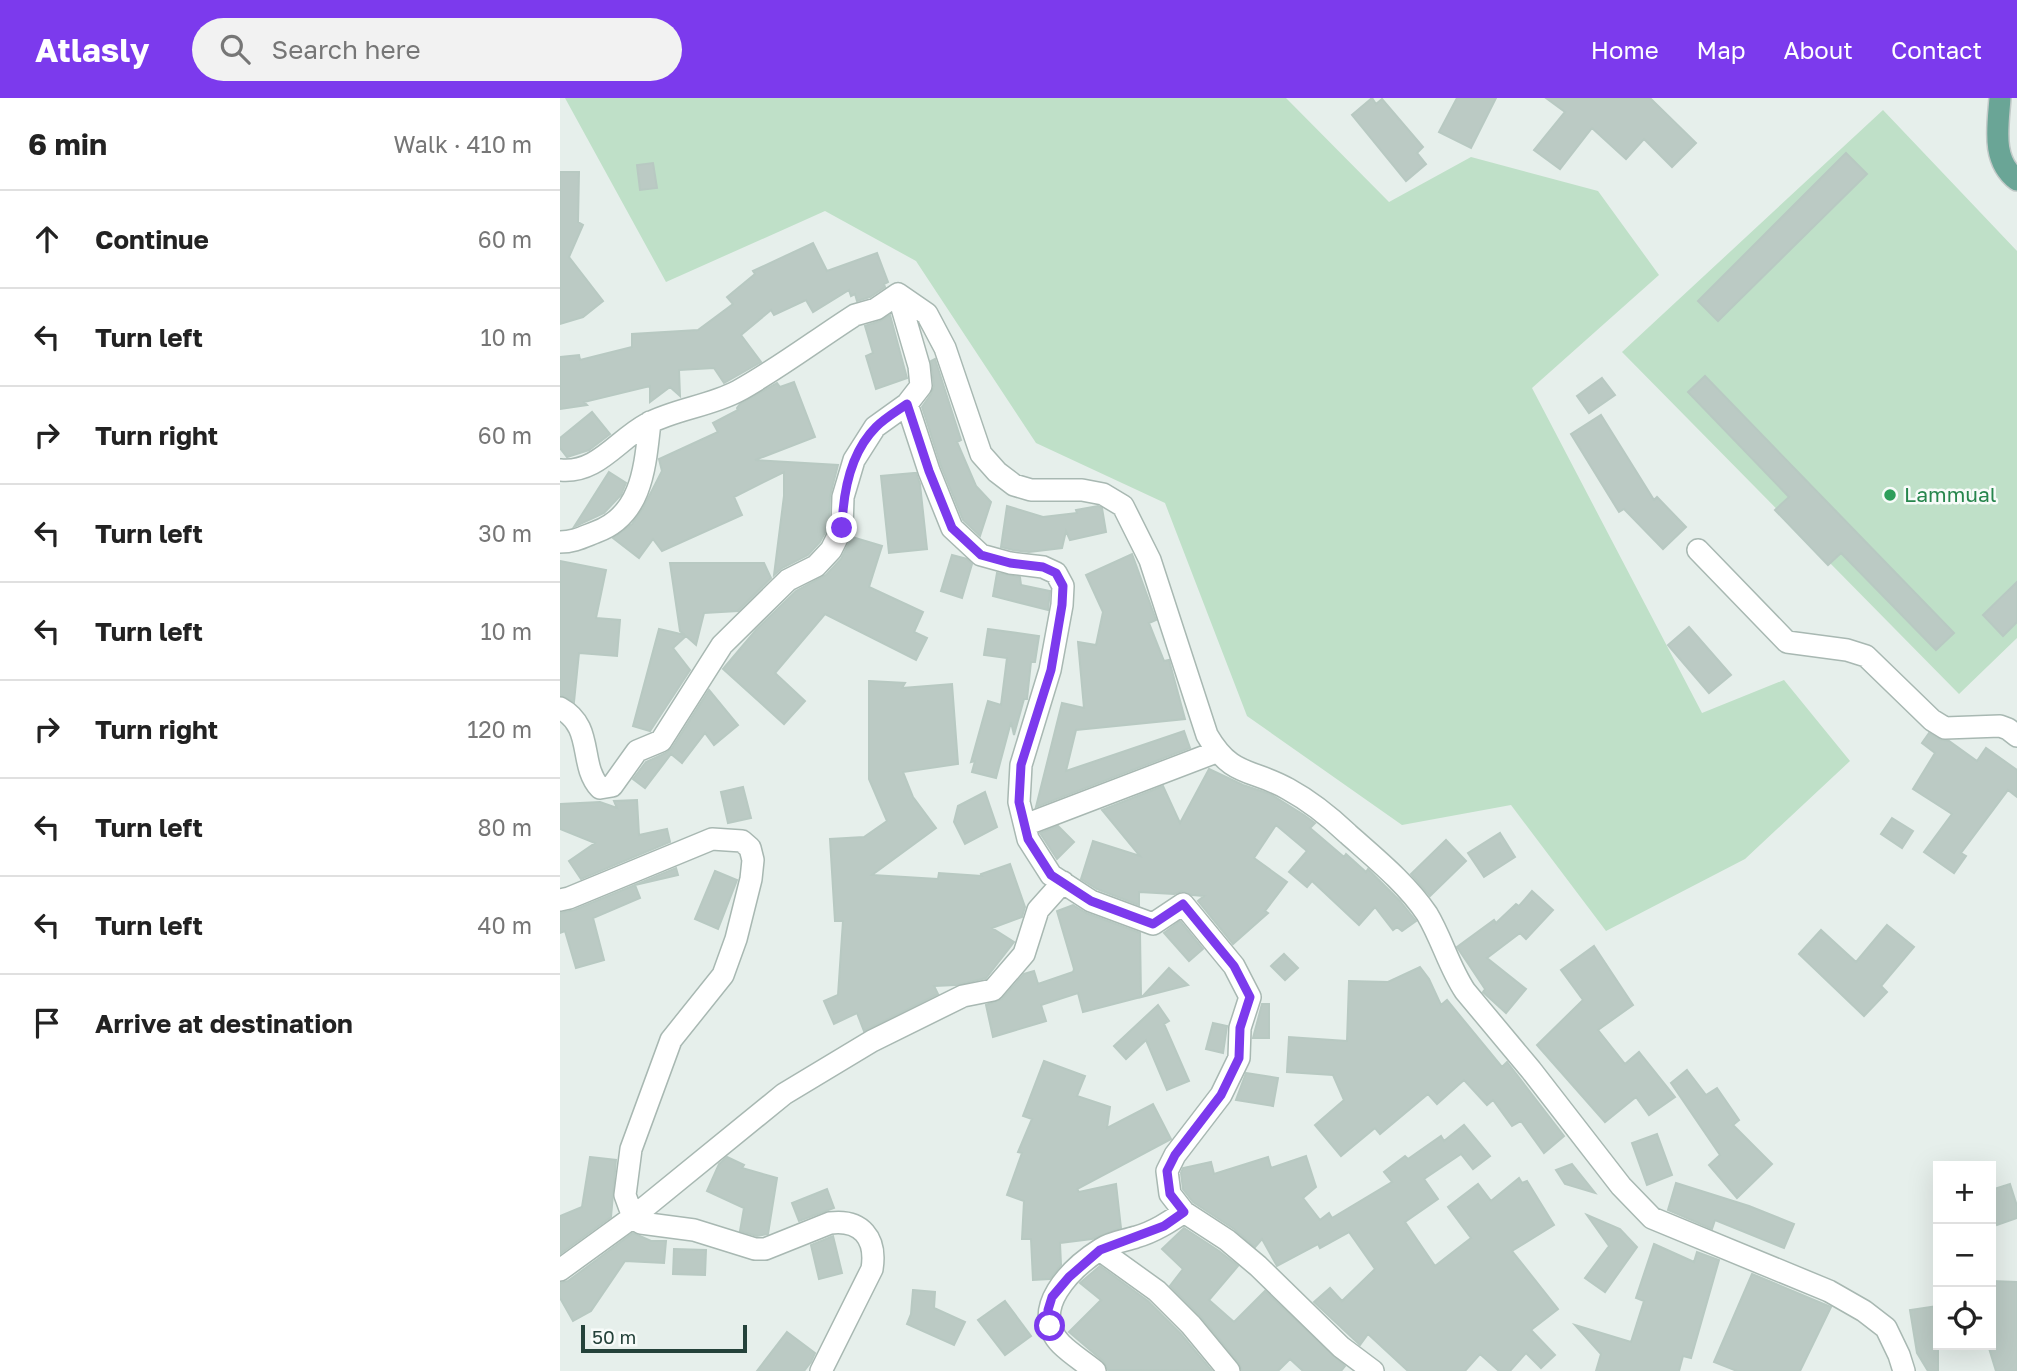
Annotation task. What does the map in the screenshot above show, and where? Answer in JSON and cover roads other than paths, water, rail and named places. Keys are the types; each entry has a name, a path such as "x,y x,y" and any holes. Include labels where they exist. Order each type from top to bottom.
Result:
{"main road":[{"path":"1986,98 1997,130"},
{"path":"2000,98 1997,130 2000,156 2005,167 2017,180"},
{"path":"1997,130 2017,116"}],"street":[{"path":"560,708 576,721 583,732 592,780 600,788 612,786 637,751 661,741 722,646 788,580 816,566 831,550 842,528 843,497 854,460 875,427 907,404 921,387 919,366 898,294"},
{"path":"560,470 572,471 600,461 625,438 650,422 736,392 855,315 876,309 898,294"},
{"path":"898,294 927,314 945,348 981,454 997,472 1014,485 1031,490 1082,490 1102,494 1123,506 1150,560 1207,735 1216,752 1227,763 1245,773 1287,788 1315,806 1412,895 1433,926 1465,991 1531,1070 1621,1186 1652,1219 1829,1292 1864,1311 1885,1328 1904,1371"},
{"path":"907,404 929,471 952,528 981,555 1010,563 1043,567 1056,573 1063,586 1051,670 1021,765 1019,802 1028,839 1051,875 1091,901 1153,924 1183,904 1234,966 1250,997 1240,1028 1239,1058 1221,1095 1175,1155 1167,1171 1170,1194 1184,1212 1227,1240 1258,1266 1342,1348 1373,1371"},
{"path":"560,542 575,542 606,529 635,498 645,469 650,422"},
{"path":"1699,550 1787,642 1847,650 1866,656 1932,720 1945,728 1952,730 2000,726 2017,736"},
{"path":"1025,825 1216,752"},
{"path":"560,900 712,839 741,841 750,848 753,860 751,879 728,962 715,986 671,1040 639,1122 631,1149 625,1195 633,1217 642,1223 694,1230 755,1249 765,1249 830,1223 841,1221 858,1225 866,1234 872,1248 872,1269 821,1371"},
{"path":"560,1270 633,1217 784,1094 872,1041 963,996 993,990 1024,954 1038,910 1063,882"},
{"path":"1095,1371 1059,1343 1050,1326 1048,1310 1052,1297 1069,1277 1100,1250 1164,1226 1184,1212"},
{"path":"1100,1250 1157,1291 1191,1325 1229,1371"}],"place":[{"name":"Lammual","path":"1890,495"}]}
